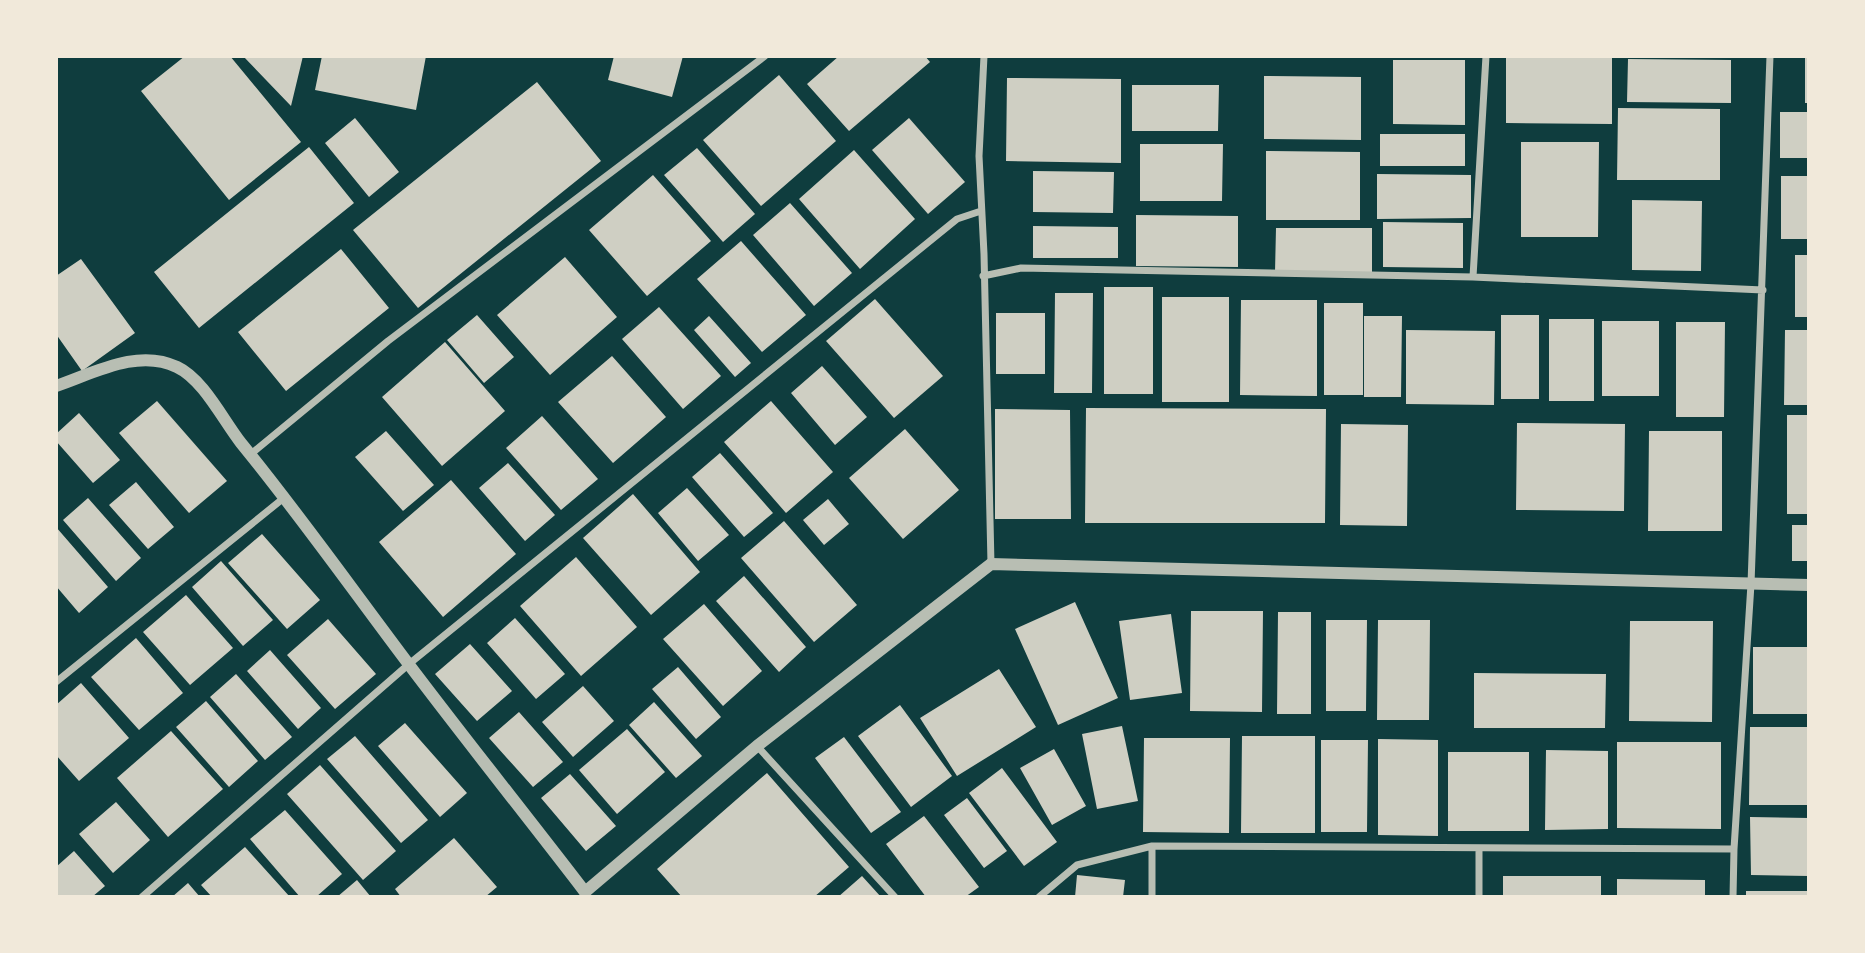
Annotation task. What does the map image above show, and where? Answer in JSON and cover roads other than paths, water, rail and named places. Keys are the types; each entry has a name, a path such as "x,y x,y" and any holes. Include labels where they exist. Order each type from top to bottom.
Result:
{"street":[{"path":"251,454 388,341 765,56"},
{"path":"984,56 979,156 991,564"},
{"path":"1473,277 1486,56"},
{"path":"1733,897 1751,584 1770,56"},
{"path":"142,897 409,664 957,219 981,211"},
{"path":"983,276 1021,268 1473,277 1763,290"},
{"path":"56,386 134,359 157,360 179,367 197,381 582,894 757,746 991,564 1809,585"},
{"path":"56,682 285,497"},
{"path":"757,746 895,897"},
{"path":"1039,897 1077,865 1152,846 1734,849"},
{"path":"1152,846 1152,897"},
{"path":"1479,848 1479,897"}]}
